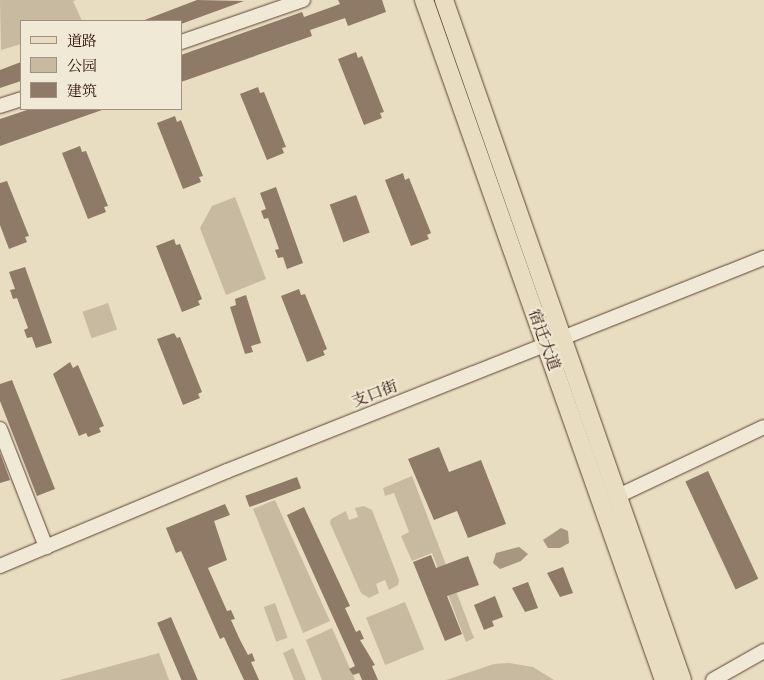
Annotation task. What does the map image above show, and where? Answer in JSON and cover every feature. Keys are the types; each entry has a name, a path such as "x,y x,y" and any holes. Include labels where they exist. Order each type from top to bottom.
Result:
{"main road":[{"name":"宿迁大道","path":"424,0 664,680"},
{"name":"宿迁大道","path":"444,0 682,680"}],"street":[{"path":"182,42 302,0"},
{"path":"0,106 20,98"},
{"name":"支口街","path":"0,566 227,471 547,346 764,258"},
{"path":"618,496 764,427"},
{"path":"0,429 46,547"},
{"path":"713,680 764,651"}],"green space":[{"path":"0,0 76,0 73,1 82,20 20,20 20,44 1,50"},
{"path":"235,197 266,279 226,295 200,228 212,206"},
{"path":"108,303 117,329 92,338 82,312"},
{"path":"412,476 474,638 466,642 432,553 412,561 401,536 409,532 394,493 385,496 383,488"},
{"path":"275,500 330,621 303,633 253,509"},
{"path":"364,506 372,510 399,580 398,585 389,590 385,580 376,584 379,593 369,598 361,593 330,523 331,519 346,511 349,520 358,517 355,508"},
{"path":"405,602 424,649 385,665 366,618"},
{"path":"275,603 288,638 276,642 264,607"},
{"path":"332,628 355,680 322,680 306,640"},
{"path":"293,648 306,680 294,680 283,653"},
{"path":"159,653 169,680 60,680"},
{"path":"509,663 533,667 554,680 446,680 494,664"}],"shaded area":[{"path":"561,528 568,531 569,543 560,548 548,548 543,540"},
{"path":"519,547 528,554 521,561 500,569 493,563 496,553"}],"building":[{"path":"197,0 244,1 182,24 182,20 145,20"},
{"path":"338,0 382,0 386,12 348,26 345,18 310,30 312,36 182,82 182,55 302,12 304,17 340,4"},
{"path":"356,52 358,58 362,56 384,112 380,113 382,118 364,125 338,59"},
{"path":"20,62 20,81 0,88 0,70"},
{"path":"258,87 260,93 264,92 286,147 282,148 284,153 267,160 240,94"},
{"path":"27,110 102,110 0,146 0,119"},
{"path":"175,116 177,122 181,120 203,176 199,177 201,182 183,189 157,123"},
{"path":"80,146 82,152 86,151 108,206 104,207 106,212 88,219 62,153"},
{"path":"403,173 405,180 409,178 431,233 427,235 429,239 411,246 385,180"},
{"path":"7,181 29,236 25,237 27,242 9,249 0,225 0,183"},
{"path":"276,187 303,263 287,269 283,257 278,258 275,250 279,249 268,218 264,219 261,211 266,209 260,193"},
{"path":"356,195 370,233 343,242 330,205"},
{"path":"174,239 176,245 180,244 202,299 198,301 200,305 182,312 156,246"},
{"path":"25,267 52,343 36,348 32,337 27,338 24,330 28,328 17,298 13,299 10,290 15,289 9,272"},
{"path":"299,289 301,295 305,294 327,349 323,351 325,355 307,362 281,296"},
{"path":"246,295 261,343 251,346 253,352 245,354 230,307 236,305 235,299"},
{"path":"174,333 177,338 180,337 202,392 198,394 200,398 183,405 157,339"},
{"path":"70,362 73,368 78,365 104,426 99,428 101,432 88,437 86,433 79,436 53,374"},
{"path":"12,380 55,489 37,496 0,401 0,384"},
{"path":"439,447 449,472 481,460 506,524 468,538 457,511 434,520 408,459"},
{"path":"0,453 10,480 0,483"},
{"path":"708,471 758,579 736,589 685,482"},
{"path":"297,477 301,488 249,507 245,496"},
{"path":"225,504 230,515 214,521 227,560 208,568 227,611 231,610 235,619 231,620 240,640 248,655 252,653 255,661 251,662 259,680 244,680 224,637 220,639 181,551 176,553 166,528"},
{"path":"304,507 350,606 345,608 356,632 360,630 364,639 360,640 375,665 372,666 378,680 362,680 359,673 353,675 349,669 355,666 287,515"},
{"path":"431,555 436,568 468,556 479,585 447,596 462,634 445,641 413,562"},
{"path":"563,567 573,593 560,597 547,573"},
{"path":"528,582 538,608 525,612 512,588"},
{"path":"495,596 503,617 492,621 494,626 484,630 474,605"},
{"path":"171,617 198,680 181,680 157,623"}]}
